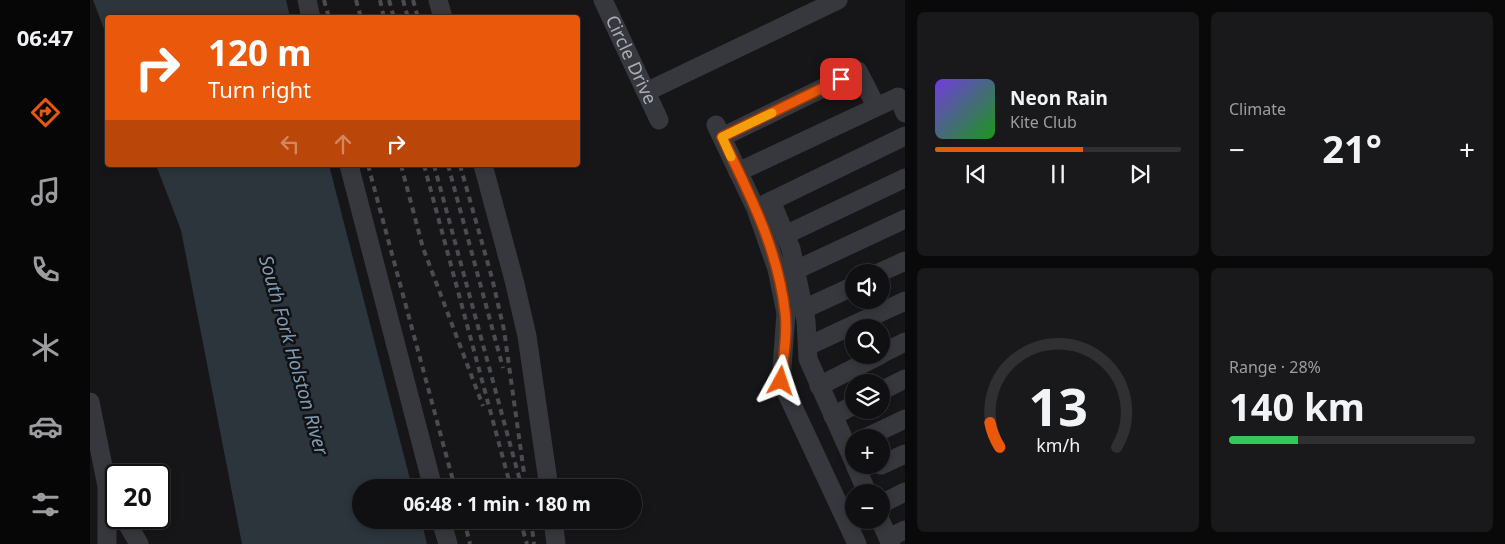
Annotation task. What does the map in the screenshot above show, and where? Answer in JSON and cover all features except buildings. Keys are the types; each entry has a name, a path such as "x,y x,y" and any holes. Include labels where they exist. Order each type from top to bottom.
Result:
{"street":[{"path":"307,0 310,15"},
{"path":"438,0 442,15"},
{"name":"Circle Drive","path":"603,0 659,120"},
{"path":"646,92 838,0"},
{"path":"845,441 832,416 808,359 804,309 796,270 785,235 738,172 719,131 858,71 876,106"},
{"path":"738,172 876,106 901,105"},
{"path":"763,205 905,136"},
{"path":"350,167 431,479"},
{"path":"484,167 527,336 548,479"},
{"path":"785,235 905,178"},
{"path":"763,205 786,313 781,381 857,544"},
{"path":"796,270 905,219"},
{"path":"890,268 905,261"},
{"path":"804,309 845,290"},
{"path":"808,346 905,301"},
{"path":"890,350 905,342"},
{"path":"819,386 862,364"},
{"path":"890,386 905,379"},
{"path":"90,402 105,476"},
{"path":"832,416 845,410"},
{"path":"883,429 905,418"},
{"path":"890,461 905,454"},
{"path":"890,500 905,492"},
{"path":"107,529 107,544"},
{"path":"130,529 139,544"},
{"path":"444,529 448,544"},
{"path":"554,529 556,544"},
{"path":"884,529 889,541 905,530"}],"water":[{"path":"93,0 286,0 290,15 105,15 105,32"},
{"name":"South Fork Holston River","path":"157,167 330,167 410,479 352,479 352,529 423,529 427,544 242,544 181,230"}],"railway":[{"path":"324,0 328,15"},
{"path":"356,0 360,15"},
{"path":"380,0 383,15"},
{"path":"389,0 393,15"},
{"path":"403,0 407,15"},
{"path":"413,0 417,15"},
{"path":"369,167 453,479"},
{"path":"402,167 423,248 483,406"},
{"path":"425,167 509,479"},
{"path":"435,167 520,479"},
{"path":"449,167 503,368"},
{"path":"461,167 492,278 504,330 524,473"},
{"path":"466,529 470,544"},
{"path":"523,529 527,544"},
{"path":"532,529 534,544"}],"slow traffic":[{"path":"731,157 722,137 772,113"}],"route":[{"path":"781,381 786,334 786,313 777,269 756,209 722,137 841,79"}]}
